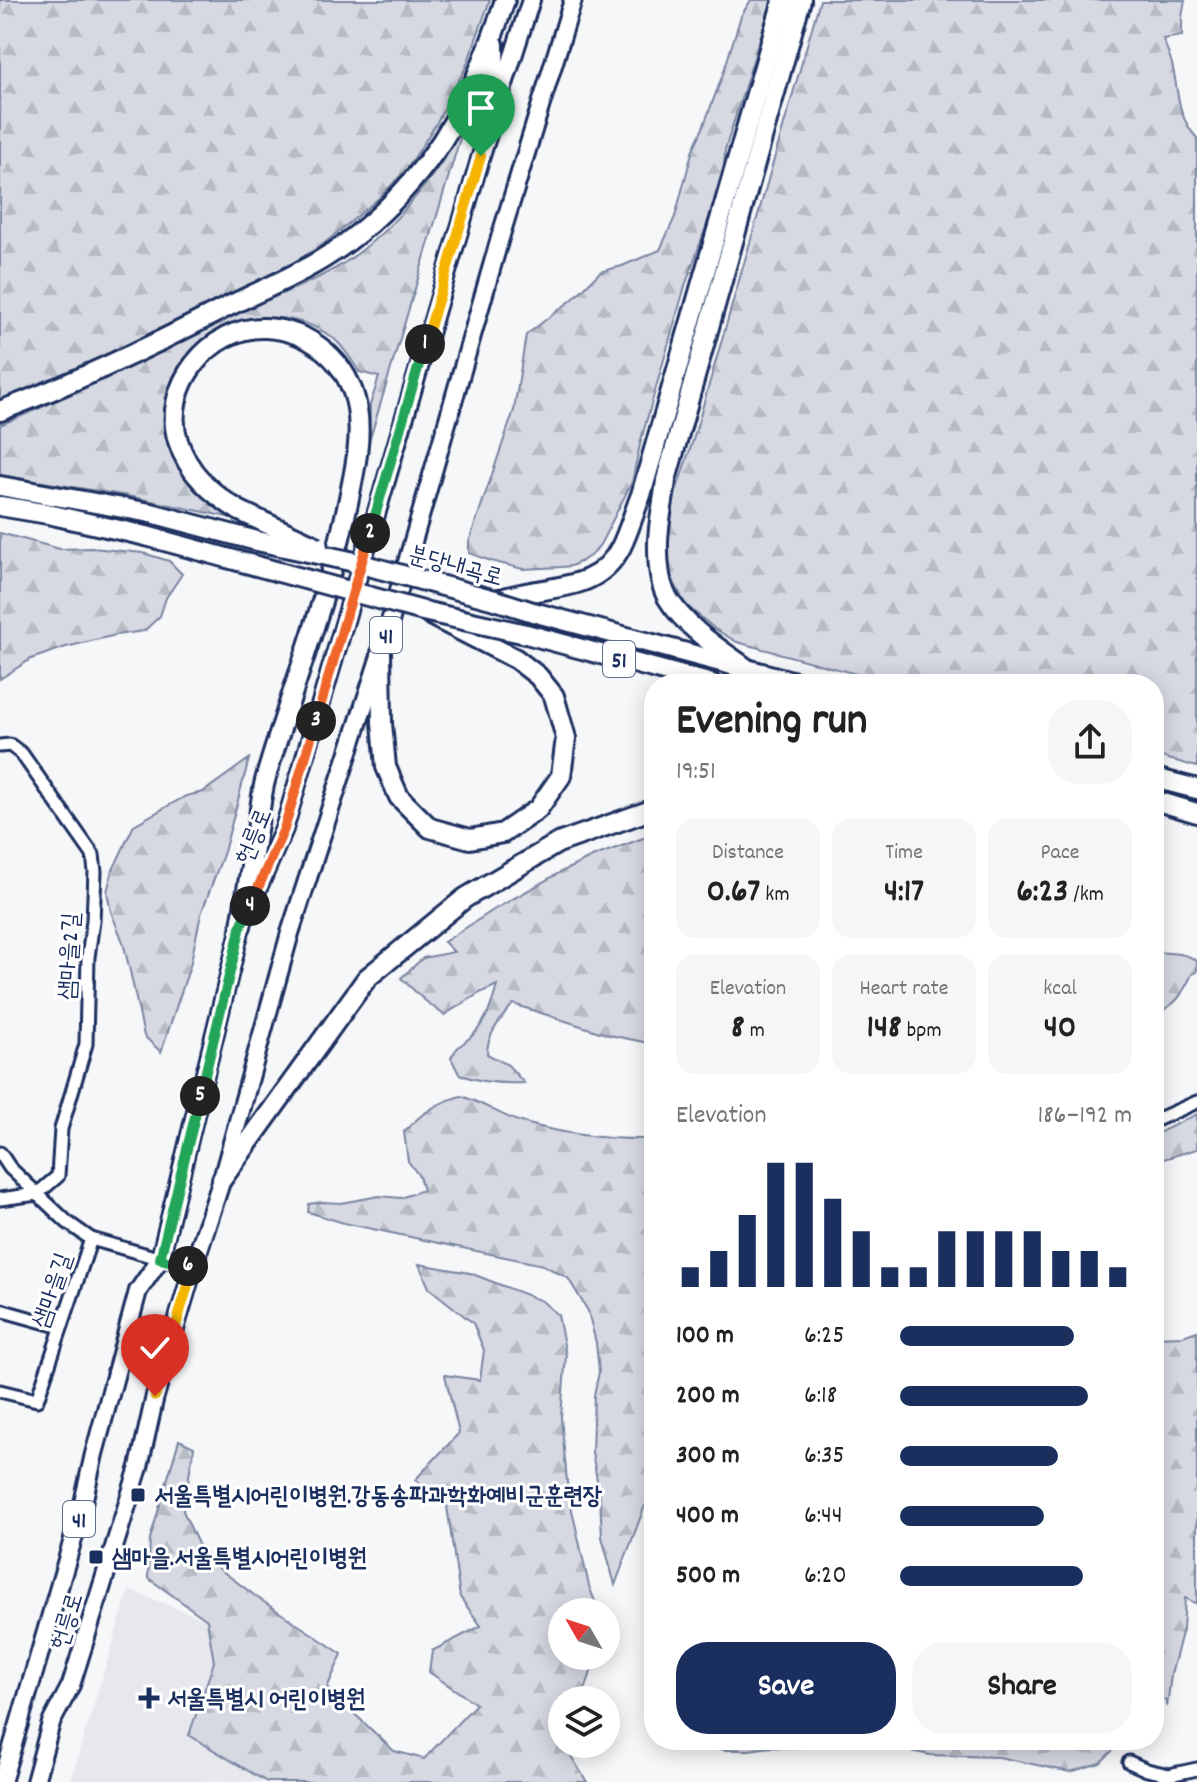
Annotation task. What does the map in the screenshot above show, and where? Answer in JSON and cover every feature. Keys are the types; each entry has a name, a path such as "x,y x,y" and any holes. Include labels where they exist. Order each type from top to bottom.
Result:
{"highway":[{"path":"0,411 184,329 325,257 373,221 411,182 448,132 472,89 505,0"},
{"path":"746,668 689,624 667,596 658,547 666,480 783,0"},
{"path":"495,600 563,588 584,581 606,565 620,547 641,495 746,161 801,0"},
{"path":"494,33 495,111"},
{"path":"241,926 265,781 340,543 354,473 358,438 357,406 350,383 340,367 327,352 303,336 276,329 242,330 213,344 199,358 184,382 177,403 177,437 193,472 240,511 350,561"},
{"name":"분당내곡로","path":"0,486 151,513 350,561 767,674"},
{"name":"분당내곡로","path":"0,506 146,536 423,611 526,634 675,674"},
{"path":"381,653 386,767 399,797 430,828 470,839 503,833 538,809 561,776 566,738 554,696 538,676 516,659 423,611"},
{"path":"1164,781 1197,789"},
{"path":"1164,803 1197,815"},
{"path":"1164,810 1197,815"},
{"path":"222,1179 367,978 465,898 558,843 644,813"}],"main road":[{"name":"헌릉로","path":"2,1782 81,1512 138,1291 160,1259 241,926 284,829 495,111 531,0"},
{"name":"헌릉로","path":"35,1782 51,1723 71,1685 139,1467 155,1396 222,1179 290,933 381,653 500,238 573,0"}],"street":[{"name":"샘마을2길","path":"0,746 10,745 22,754 93,855 95,872 88,957 86,1044 61,1129 58,1176 37,1194"},
{"path":"1164,1117 1197,1102"},
{"name":"샘마을길","path":"0,1153 10,1168 37,1194 91,1239 193,1268"},
{"path":"0,1199 37,1194"},
{"name":"샘마을길","path":"0,1391 37,1400 91,1239"},
{"path":"0,1310 61,1327"},
{"path":"1129,1762 1169,1775 1197,1769"}],"shaded area":[{"name":"서울특별시 어린이병원","path":"129,1590 207,1620 214,1662 189,1735 267,1782 70,1782"}],"green space":[{"path":"0,0 490,0 466,67 436,124 407,169 348,224 291,264 18,398 0,403"},
{"path":"751,0 772,0 725,150 717,196 685,286 632,482 601,543 594,553 582,561 561,567 523,569 469,553 469,542 514,410 526,335 573,299 600,272 660,250 675,217 693,149 723,74 741,16"},
{"path":"820,0 1185,0 1182,36 1163,39 1185,121 1197,138 1197,767 1164,758 1164,674 856,674 737,642 715,629 685,604 666,566 666,522 693,440"},
{"path":"464,125 369,442 370,405 379,377 359,372 333,338 303,323 272,318 241,322 213,335 189,354 173,379 165,409 169,443 187,481 209,502 242,520 128,496 0,475 0,425 108,377 346,262 405,210 438,168"},
{"path":"0,533 60,549 92,548 143,553 169,561 182,574 166,598 160,616 144,631 66,647 31,659 0,679"},
{"path":"249,759 224,852 201,914 190,966 161,1052 144,1036 123,942 107,892 112,872 134,825 186,796 203,792"},
{"path":"644,838 644,1042 609,1035 513,1004 492,1033 487,1054 508,1065 524,1083 491,1082 459,1074 451,1058 455,1050 483,1023 497,985 444,1015 401,978 423,958 454,952 444,942 495,909 592,857"},
{"path":"1164,953 1192,958 1197,961 1197,972 1192,974 1178,999 1164,1009"},
{"path":"461,1096 518,1121 568,1133 644,1139 644,1508 615,1585 602,1537 600,1497 592,1452 594,1395 599,1372 596,1343 588,1311 568,1278 543,1265 344,1223 308,1212 309,1204 341,1203 379,1196 401,1198 423,1190 419,1176 408,1161 404,1132 416,1120"},
{"path":"1197,1114 1197,1149 1164,1159 1164,1130"},
{"path":"419,1264 470,1273 542,1301 558,1315 566,1355 561,1417 568,1492 594,1598 548,1598 548,1670 592,1670 586,1686 548,1686 548,1758 572,1758 587,1782 267,1782 189,1735 214,1662 207,1620 148,1578 150,1539 179,1440 194,1447 183,1511 198,1544 213,1564 342,1654 327,1688 394,1751 424,1759 476,1704 429,1672 432,1651 481,1626 460,1597 447,1506 415,1480 459,1433 445,1375 480,1380 484,1350 473,1323 429,1288"},
{"path":"1197,1331 1197,1604 1185,1598 1183,1629 1171,1675 1167,1707 1164,1700 1164,1337 1183,1336"},
{"path":"906,1750 1113,1750 1100,1763 1070,1772 999,1757 930,1755"}],"place":[{"name":"서울특별시어린이병원.강동송파과학화예비군훈련장","path":"138,1495"},
{"name":"샘마을.서울특별시어린이병원","path":"96,1557"},
{"name":"서울특별시 어린이병원","path":"149,1698"}],"route":[{"path":"155,1396 193,1268 160,1259 241,926 284,829 481,156"}]}
